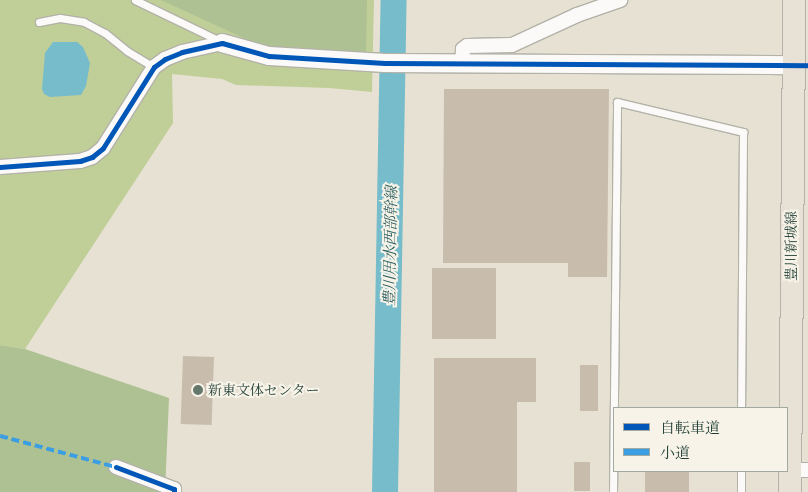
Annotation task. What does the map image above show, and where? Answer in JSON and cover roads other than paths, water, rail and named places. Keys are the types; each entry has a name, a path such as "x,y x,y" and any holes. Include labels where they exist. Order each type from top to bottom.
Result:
{"main road":[{"name":"豊川新城線","path":"794,0 800,65 796,477"}],"street":[{"path":"462,64 463,49 467,46 512,45 577,15 620,0"},
{"path":"0,167 80,161 92,157 103,148 154,67 165,59 182,52 222,43 269,56 393,63 800,65"},
{"path":"116,467 174,490 174,492"}],"lane":[{"path":"135,0 222,43"},
{"path":"39,22 60,18 84,22 105,33 126,51 154,67"},
{"path":"614,407 617,102 743,132 741,407"},
{"path":"613,472 613,492"},
{"path":"741,472 741,492"}],"water":[{"path":"53,42 77,42 83,47 90,63 86,86 81,95 50,97 44,94 42,89 45,53"}],"waterway":[{"name":"豊川用水西部幹線","path":"385,492 394,0"}],"place":[{"name":"新東文体センター","path":"198,390"}]}
